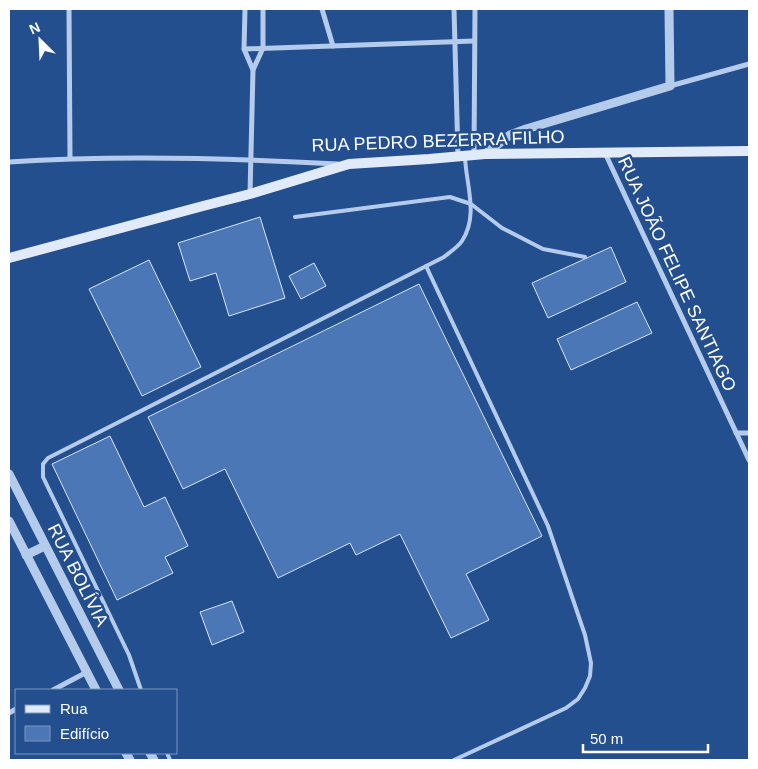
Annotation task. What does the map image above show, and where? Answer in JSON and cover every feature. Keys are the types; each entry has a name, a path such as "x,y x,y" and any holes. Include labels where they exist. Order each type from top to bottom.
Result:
{"main road":[{"name":"RUA PEDRO BEZERRA FILHO","path":"349,164 485,154 749,151"},
{"path":"9,258 250,194 349,164"}],"street":[{"path":"68,9 70,158"},
{"path":"245,9 244,49 253,70"},
{"path":"250,194 253,70 263,48 263,9"},
{"path":"322,9 334,46"},
{"path":"454,9 454,42 465,155"},
{"path":"465,155 475,9"},
{"path":"669,9 670,86"},
{"path":"244,49 474,41"},
{"path":"485,154 510,134 526,128 749,64"},
{"name":"RUA JOÃO FELIPE SANTIAGO","path":"605,154 749,460"},
{"name":"RUA PEDRO BEZERRA FILHO","path":"9,162 70,158 251,159 349,164"},
{"path":"736,433 749,433"},
{"name":"RUA BOLÍVIA","path":"10,478 118,689"},
{"name":"RUA BOLÍVIA","path":"9,521 96,689"},
{"path":"26,555 45,546"},
{"path":"55,689 87,672"}],"lane":[{"path":"141,689 129,655 43,477 43,464 48,458 444,257 462,241 471,219 471,204 465,175 465,155"},
{"path":"296,217 450,197 471,204 502,228 543,249 585,256"},
{"path":"426,266 548,526 585,634 591,663 590,676 585,688 578,699 566,708 454,760"}],"building":[{"path":"260,217 285,298 229,316 216,273 190,281 178,243"},
{"path":"611,247 626,282 548,318 532,283"},
{"path":"149,260 201,367 142,396 89,289"},
{"path":"314,263 326,286 301,299 289,276"},
{"path":"419,284 542,536 466,574 489,620 451,638 400,534 356,555 350,543 278,578 225,469 183,489 148,417"},
{"path":"637,302 652,333 571,370 557,339"},
{"path":"110,436 144,507 165,497 188,546 165,557 173,573 117,600 52,464"},
{"path":"232,601 244,632 212,645 200,612"}]}
